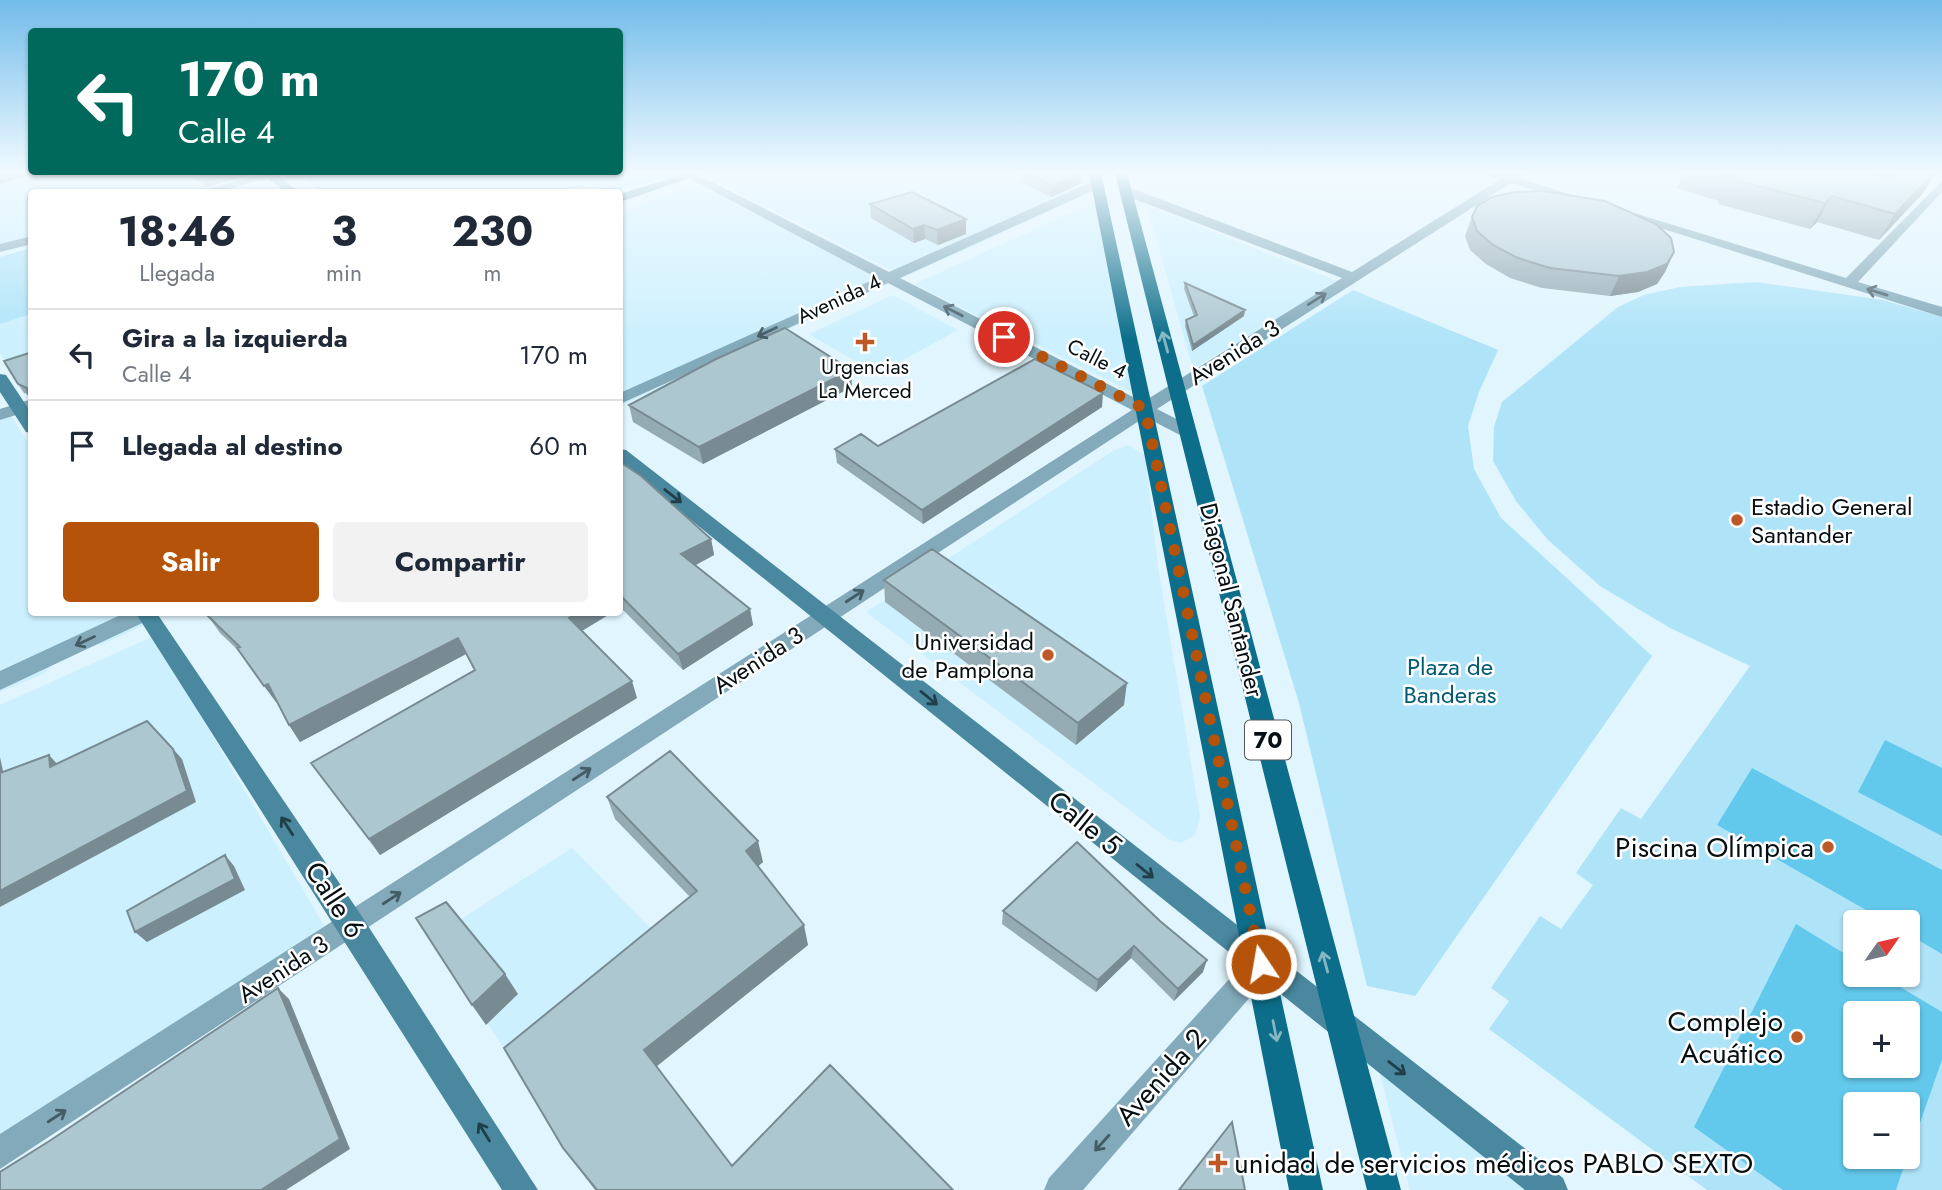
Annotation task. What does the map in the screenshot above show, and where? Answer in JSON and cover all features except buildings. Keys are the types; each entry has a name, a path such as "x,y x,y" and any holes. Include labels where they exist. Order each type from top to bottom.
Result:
{"main road":[{"name":"Diagonal Santander","path":"1107,229 1306,1190"},
{"name":"Diagonal Santander","path":"1136,229 1384,1190"}],"street":[{"name":"Calle 4","path":"796,229 1188,432"},
{"name":"Avenida 4","path":"623,398 989,229"},
{"path":"1225,229 1353,277"},
{"name":"Avenida 3","path":"0,1153 1177,388 1431,229"},
{"path":"1673,229 1942,312"},
{"path":"1849,283 1901,229"},
{"path":"0,248 28,241"},
{"path":"0,379 25,406 0,415"},
{"name":"Calle 5","path":"623,456 1261,964 1551,1190"},
{"path":"0,681 140,616"},
{"name":"Calle 6","path":"148,616 351,924 520,1190"},
{"name":"Avenida 2","path":"1060,1190 1261,964"}],"shaded area":[{"path":"0,229 28,229 28,238 0,245"},
{"path":"623,229 783,229 888,284 623,405"},
{"path":"809,229 1012,229 905,277"},
{"path":"1037,229 1105,229 1134,393 914,284"},
{"path":"1153,229 1204,229 1338,281 1193,369"},
{"path":"893,295 958,330 877,374 809,334"},
{"path":"28,315 28,391 24,393 0,353 0,324"},
{"path":"11,416 28,442 28,616 142,616 147,624 105,643 62,656 43,674 0,692 0,420"},
{"name":"Universidad de Pamplona","path":"1128,445 1145,455 1158,567 1200,817 1195,835 1181,843 1168,839 866,612 1113,451"},
{"path":"154,636 326,929 0,1140 0,705"},
{"path":"572,848 666,944 517,1067 430,939"},
{"path":"1378,1066 1529,1190 1410,1190"}],"green space":[{"path":"28,249 28,315 0,324 0,257"},
{"path":"1756,282 1883,300 1942,317 1942,1190 1707,1190 1489,1029 1509,1001 1491,988 1540,916 1561,929 1593,885 1576,873 1621,808 1641,819 1750,666 1670,628 1600,586 1547,539 1516,501 1493,461 1494,427 1502,402 1618,307 1644,295 1680,287"},
{"name":"Plaza de Banderas","path":"1353,290 1498,350 1479,392 1468,426 1474,469 1501,518 1652,656 1415,996 1367,986 1299,703 1202,386"}],"water":[{"path":"1885,740 1942,768 1942,836 1858,792"},
{"name":"Piscina Olímpica","path":"1752,768 1942,870 1942,954 1920,941 1920,910 1866,910 1717,825"},
{"name":"Complejo Acuático","path":"1796,924 1843,953 1843,987 1900,987 1942,1012 1942,1060 1920,1123 1920,1092 1843,1092 1843,1169 1903,1169 1896,1190 1783,1190 1694,1127"}],"place":[{"name":"Urgencias La Merced","path":"865,342"},
{"name":"Estadio General Santander","path":"1737,520"},
{"name":"Universidad de Pamplona","path":"1048,655"},
{"name":"Piscina Olímpica","path":"1828,847"},
{"name":"Complejo Acuático","path":"1797,1037"},
{"name":"unidad de servicios médicos PABLO SEXTO","path":"1218,1163"}],"route":[{"path":"1004,337 1145,409 1261,964"}]}
